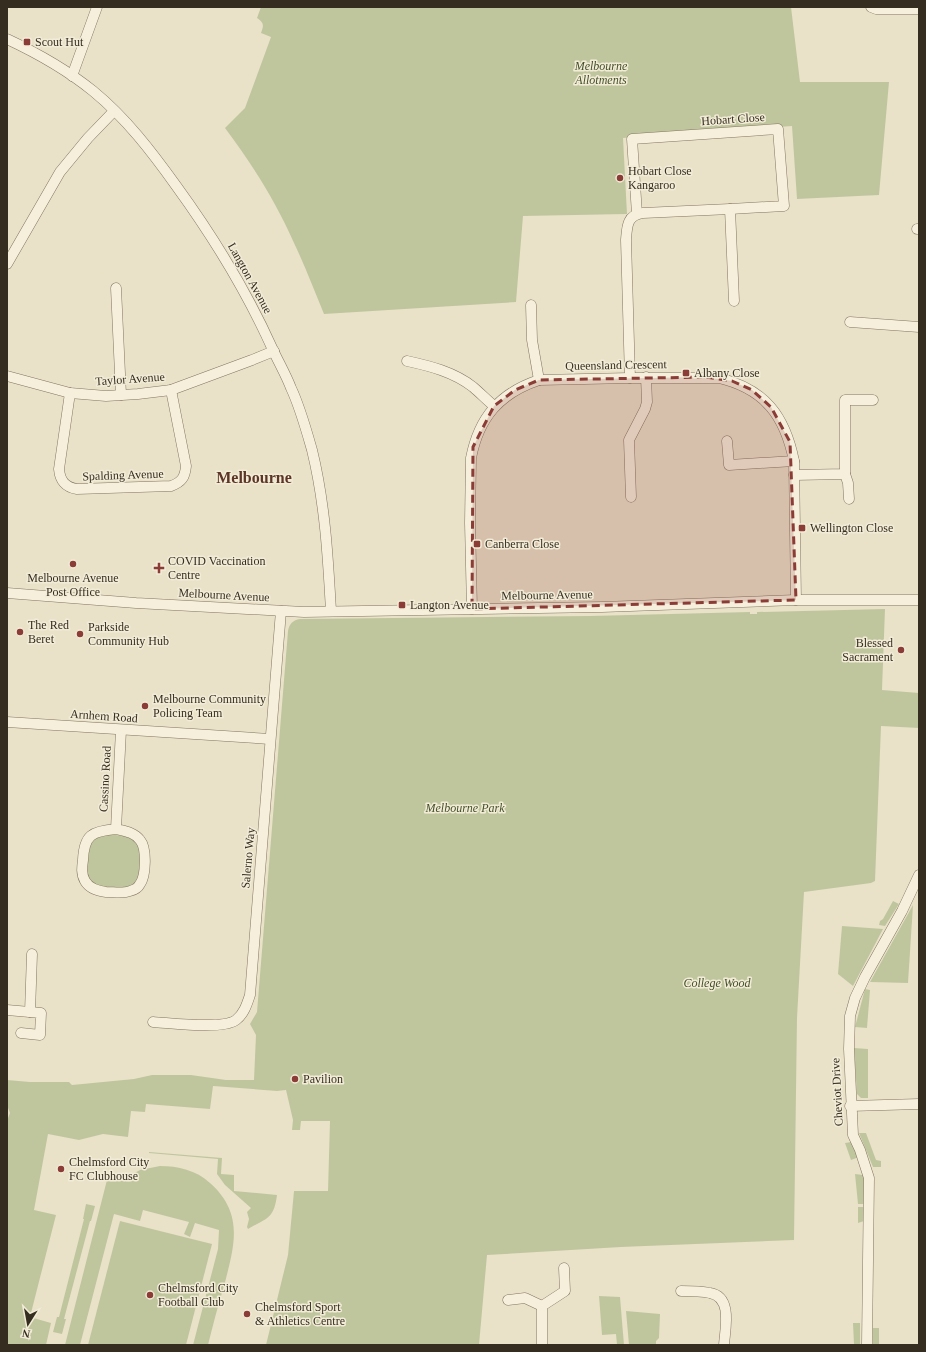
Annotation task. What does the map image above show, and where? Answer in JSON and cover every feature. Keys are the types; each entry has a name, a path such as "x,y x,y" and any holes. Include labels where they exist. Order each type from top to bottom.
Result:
{"street":[{"path":"72,76 97,7"},
{"path":"871,7 876,9 919,9"},
{"name":"Langton Avenue","path":"7,39 49,61 72,76 93,91 114,111 152,152 214,240 234,274 264,329 292,388 309,442 318,476 325,524 331,611"},
{"path":"7,264 60,172 88,138 114,111"},
{"name":"Hobart Close","path":"778,129 784,206 637,214 632,140 778,129"},
{"path":"730,209 734,301"},
{"path":"630,378 626,236 628,224 631,218 637,214"},
{"path":"116,288 121,395"},
{"path":"531,305 532,340 539,380"},
{"path":"850,322 919,327"},
{"name":"Taylor Avenue","path":"7,376 70,393 89,395 138,394 171,390 274,351"},
{"path":"407,361 426,365 459,378 473,387 494,406"},
{"path":"631,497 629,440 647,402 646,377"},
{"name":"Queensland Crescent","path":"472,609 470,523 471,458 478,432 494,406 515,390 539,380 646,377 719,378 732,381 752,390 771,407 783,424 790,442 794,461 796,600"},
{"name":"Spalding Avenue","path":"70,393 59,469 60,477 63,483 69,487 77,489 172,486 183,480 186,474 186,466 171,390"},
{"path":"849,499 848,483 845,474 845,400 873,400"},
{"path":"728,441 729,465 794,461"},
{"path":"794,475 845,474"},
{"name":"Melbourne Avenue","path":"7,593 136,603 281,611 602,607 796,600 919,600"},
{"name":"Salerno Way","path":"153,1022 218,1025 236,1020 245,1010 250,995 281,611"},
{"name":"Arnhem Road","path":"7,722 270,739"},
{"name":"Cassino Road","path":"116,829 121,730"},
{"name":"Cassino Road","path":"116,829 130,832 141,840 144,846 145,853 141,884 130,892 122,893 94,889 87,884 82,872 84,850 88,839 98,831 116,829"},
{"name":"Cheviot Drive","path":"867,1345 869,1178 860,1150 853,1135 850,1106 850,1016 855,998 865,977 902,911 919,875"},
{"path":"30,1012 32,954"},
{"path":"7,1010 41,1013 40,1035 21,1033"},
{"path":"850,1106 919,1104"},
{"path":"542,1306 565,1291 564,1268"},
{"path":"681,1290 712,1293 719,1297 724,1303 726,1312 724,1345"},
{"path":"508,1300 525,1298 542,1306"},
{"path":"542,1306 542,1345"}],"highlighted area":[{"path":"706,377 732,381 752,390 771,407 790,442 796,600 472,609 473,447 494,406 515,390 539,380"}],"green space":[{"name":"Melbourne Allotments","path":"261,7 791,7 800,82 889,82 879,195 797,199 792,126 623,138 627,214 523,216 516,302 324,314 287,228 254,169 225,128 245,108 271,37 261,33 263,24 257,18"},
{"name":"Melbourne Park","path":"885,609 882,690 919,693 919,728 881,726 875,881 871,883 804,892 797,1018 794,1240 621,1247 487,1255 479,1345 266,1345 288,1255 294,1191 328,1191 330,1121 301,1121 300,1130 292,1130 293,1120 286,1090 277,1091 213,1086 210,1109 146,1104 145,1112 131,1111 128,1137 103,1134 79,1140 48,1134 34,1210 56,1215 30,1317 51,1323 46,1345 7,1345 7,1121 10,1113 7,1105 7,1080 30,1082 69,1082 72,1085 134,1079 152,1075 191,1075 226,1080 254,1080 256,1035 250,1024 257,1012 288,631 289,626 295,620 750,612 750,614 757,614 757,612"},
{"path":"105,834 126,836 136,841 141,853 140,874 135,884 127,888 101,888 92,884 87,876 88,848 95,838"},
{"path":"893,901 899,904 885,926 879,925 880,921 883,919"},
{"path":"913,905 908,983 870,982"},
{"path":"842,926 883,929 853,986 838,974"},
{"path":"865,989 870,990 867,1028 855,1027"},
{"path":"854,1048 868,1049 868,1098 861,1098 857,1094"},
{"path":"859,1133 866,1133 876,1160 881,1161 881,1167 873,1167"},
{"path":"851,1142 859,1157 851,1160 845,1143"},
{"path":"149,1152 222,1158 221,1174 234,1175 234,1191 277,1195 274,1209 265,1220 248,1229 249,1219 247,1212 251,1208 225,1185 217,1174 218,1159"},
{"path":"160,1166 173,1167 193,1172 205,1179 221,1195 228,1207 232,1219 234,1232 231,1258 208,1345 193,1345 218,1249 219,1230 195,1223 190,1237 184,1234 189,1222 143,1210 140,1221 114,1214 80,1345 65,1345 108,1176 122,1180 140,1170"},
{"path":"855,1174 863,1175 865,1177 865,1204 858,1204"},
{"path":"86,1204 95,1206 64,1319 66,1319 62,1334 53,1332 57,1317 59,1317 84,1219"},
{"path":"858,1207 865,1207 864,1221 858,1223"},
{"name":"Chelmsford City Football Club","path":"120,1221 212,1244 186,1345 88,1345"},
{"path":"599,1296 620,1297 624,1345 617,1345 616,1334 602,1335"},
{"path":"626,1311 660,1314 659,1338 656,1341 656,1345 629,1345"},
{"path":"853,1323 860,1323 860,1345 854,1345"},
{"path":"873,1328 879,1328 879,1345 873,1345"}],"place":[{"name":"Scout Hut","path":"27,42"},
{"name":"Hobart Close Kangaroo","path":"620,178"},
{"name":"Albany Close","path":"686,373"},
{"name":"Wellington Close","path":"802,528"},
{"name":"Canberra Close","path":"477,544"},
{"name":"Melbourne Avenue Post Office","path":"73,564"},
{"name":"COVID Vaccination Centre","path":"159,568"},
{"name":"Langton Avenue","path":"402,605"},
{"name":"The Red Beret","path":"20,632"},
{"name":"Parkside Community Hub","path":"80,634"},
{"name":"Blessed Sacrament","path":"901,650"},
{"name":"Melbourne Community Policing Team","path":"145,706"},
{"name":"Pavilion","path":"295,1079"},
{"name":"Chelmsford City FC Clubhouse","path":"61,1169"},
{"name":"Chelmsford City Football Club","path":"150,1295"},
{"name":"Chelmsford Sport & Athletics Centre","path":"247,1314"}],"district":[{"name":"Melbourne","path":"254,477"}],"park label":[{"name":"College Wood","path":"717,983"}]}
